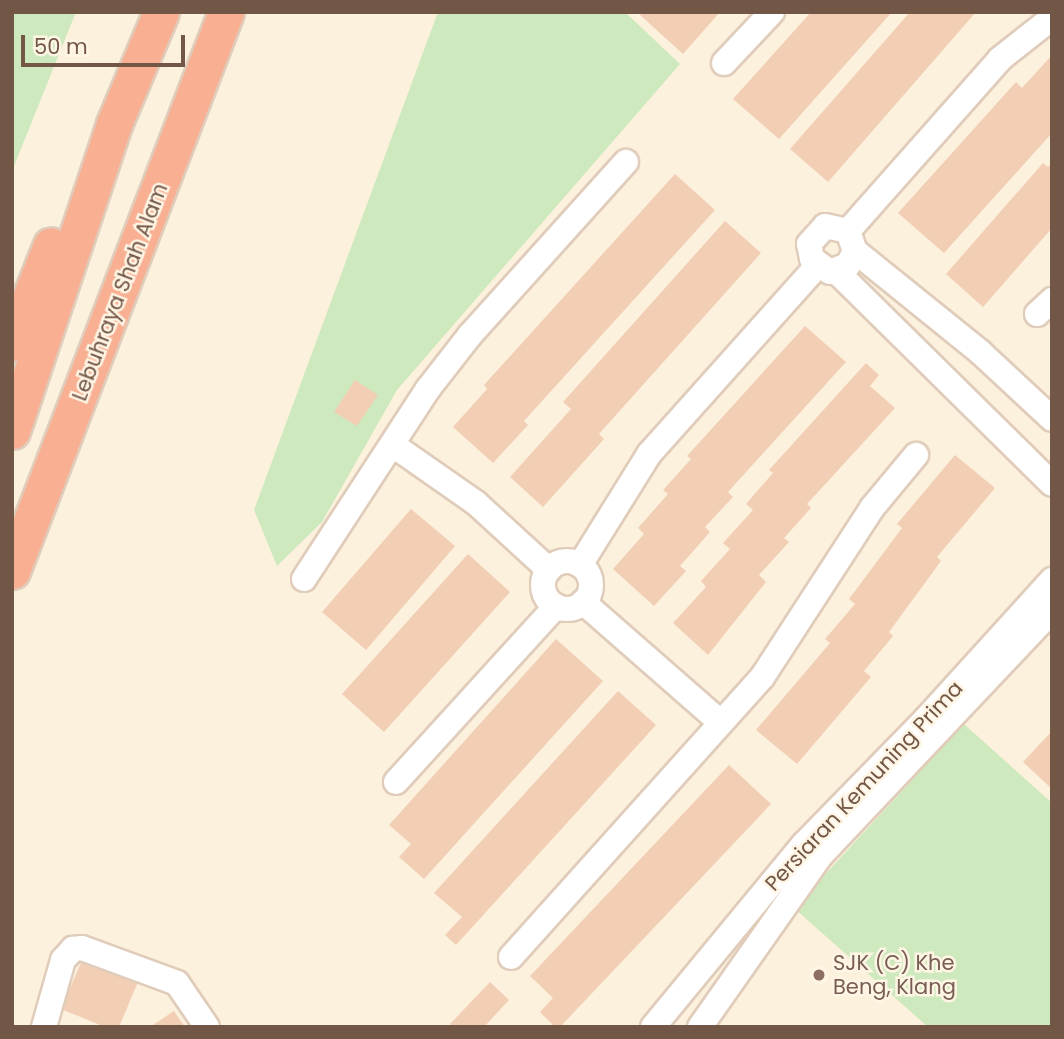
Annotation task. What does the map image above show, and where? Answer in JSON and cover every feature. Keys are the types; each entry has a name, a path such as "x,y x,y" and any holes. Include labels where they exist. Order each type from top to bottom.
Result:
{"highway":[{"path":"12,431 114,124 161,12"},
{"name":"Lebuhraya Shah Alam","path":"12,572 226,12"},
{"path":"12,343 51,245 114,124"}],"street":[{"path":"724,63 772,12"},
{"path":"580,565 649,454 826,268 848,265 851,241 1000,59 1052,18"},
{"path":"304,579 470,335 626,162"},
{"path":"1052,419 980,352 832,225 812,236 809,252 994,423 1052,484"},
{"path":"994,423 1021,393"},
{"path":"393,445 477,503 549,570"},
{"path":"511,957 762,676 873,508 916,455"},
{"path":"561,562 580,565 591,583 583,602 570,608 556,606 544,589 549,570 561,562"},
{"name":"Persiaran Kemuning Prima","path":"653,1027 804,844 1050,597"},
{"name":"Persiaran Kemuning Prima","path":"700,1027 820,856 1050,597"},
{"path":"583,602 720,722"},
{"path":"396,782 556,606"},
{"path":"44,1027 63,960 73,949 82,948 177,983 207,1027"},
{"path":"698,974 723,994"}],"green space":[{"path":"12,12 76,12 12,171"},
{"path":"438,12 625,12 680,64 397,390 322,522 277,566 254,510"},
{"path":"964,724 1052,803 1052,1027 928,1027 794,908"}],"building":[{"path":"642,12 720,12 683,54 640,15"},
{"path":"811,12 892,12 779,139 733,99"},
{"path":"910,12 976,12 828,182 790,149"},
{"path":"1052,55 1052,133 944,253 898,213 1016,82 1022,88"},
{"path":"1043,163 1048,167 1052,163 1052,228 983,307 946,274"},
{"path":"675,174 715,210 524,421 528,425 493,463 453,427 487,389 484,385"},
{"path":"725,221 761,253 599,434 604,439 543,507 510,477 571,409 563,402"},
{"path":"805,326 846,362 728,492 733,497 705,527 710,532 680,566 686,571 654,606 613,569 644,534 638,528 668,494 663,490 691,459 687,456"},
{"path":"866,363 879,375 870,386 895,408 807,504 811,508 784,538 789,542 759,575 766,582 708,655 673,623 706,587 701,581 730,549 723,543 753,510 746,504 773,473 769,470"},
{"path":"355,380 378,395 357,426 334,412"},
{"path":"955,455 995,488 937,557 941,561 889,632 893,636 864,671 871,677 797,764 756,730 830,643 825,639 855,604 849,599 902,528 897,524"},
{"path":"411,509 455,546 366,650 322,612"},
{"path":"468,554 510,592 384,732 342,694"},
{"path":"556,639 603,681 424,879 399,857 411,844 389,825"},
{"path":"618,691 656,725 456,945 445,935 462,917 434,893"},
{"path":"1052,731 1052,789 1023,762"},
{"path":"729,765 771,804 560,1027 555,1027 540,1012 553,998 530,976"},
{"path":"83,958 138,982 119,1027 105,1027 61,1009"},
{"path":"490,982 509,1000 484,1027 453,1027 450,1024"},
{"path":"174,1011 185,1027 150,1027"}],"place":[{"name":"SJK (C) Khe Beng, Klang","path":"819,975"}]}
